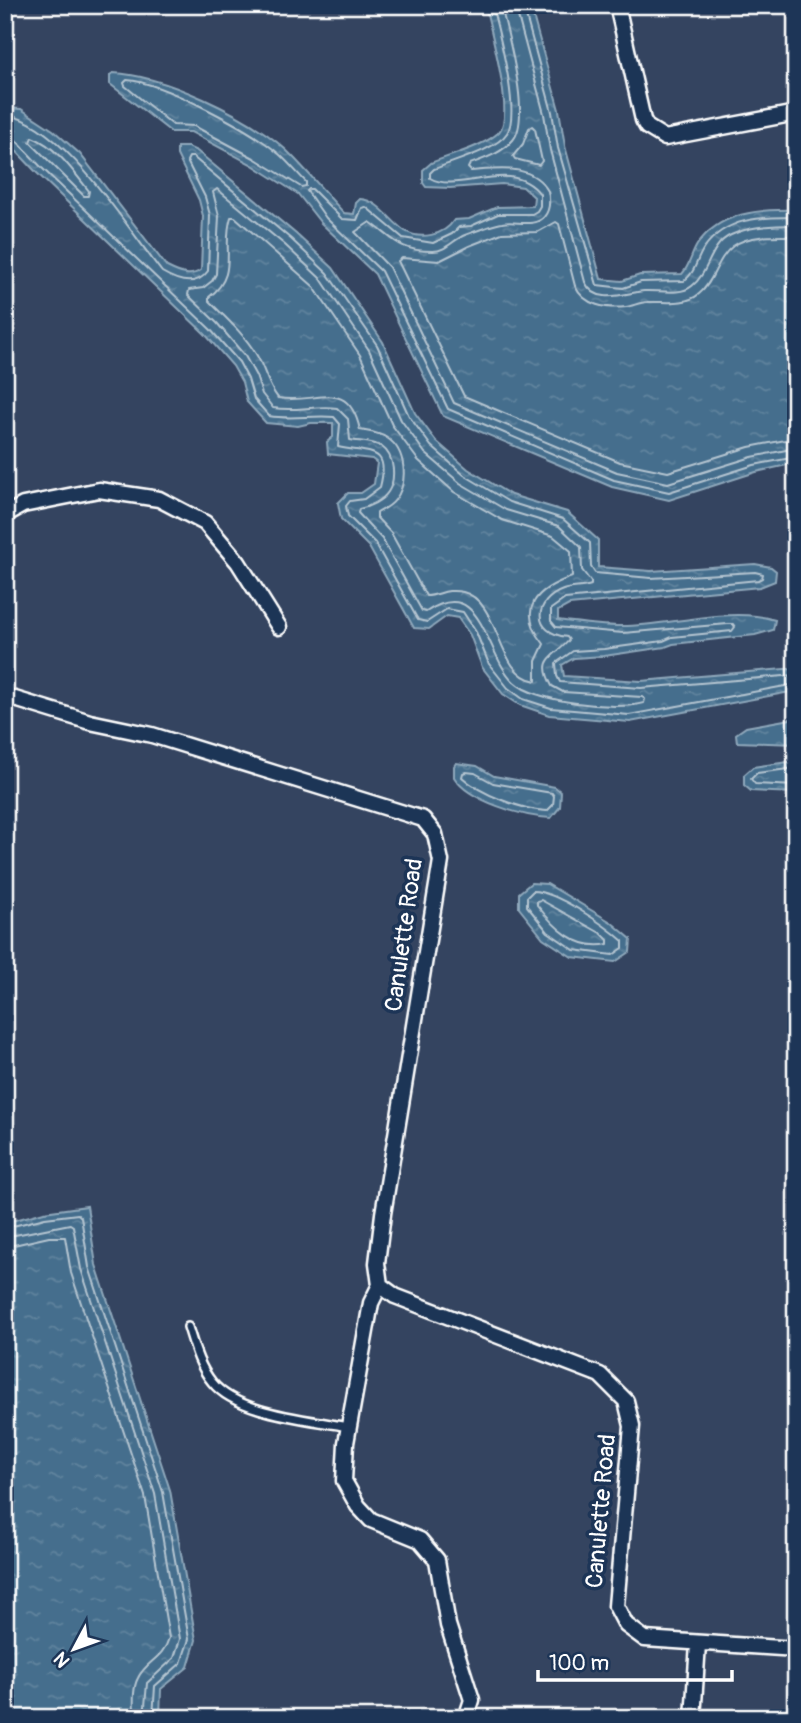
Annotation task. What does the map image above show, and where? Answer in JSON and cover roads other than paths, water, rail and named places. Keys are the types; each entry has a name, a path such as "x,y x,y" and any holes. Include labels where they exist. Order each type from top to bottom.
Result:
{"street":[{"path":"617,5 643,120 647,127 665,138 796,113"},
{"path":"5,515 23,505 99,490 159,499 205,523 238,562 279,627"},
{"name":"Canulette Road","path":"5,696 90,722 152,735 423,819 435,834 440,861 383,1214 377,1263 380,1285 371,1303 349,1427 344,1481 358,1506 371,1520 420,1540 437,1560 448,1625 472,1700 466,1718"},
{"name":"Canulette Road","path":"380,1285 395,1296 600,1375 626,1401 632,1426 616,1606 626,1625 645,1639 698,1644"},
{"path":"693,1718 698,1644 796,1649"}],"lane":[{"path":"188,1327 198,1359 213,1383 231,1398 257,1408 349,1427"}],"water":[{"path":"485,5 530,5 601,279 622,281 640,275 682,274 697,245 717,225 728,219 755,212 796,210 796,463 756,472 669,500 612,487 443,416 375,274 321,223 298,194 251,164 191,132 171,132 110,84 110,75 113,73 133,75 204,99 249,123 285,149 344,213 354,214 356,203 360,199 367,200 379,207 405,231 431,235 444,230 454,220 469,219 497,207 533,206 534,197 523,187 502,184 450,188 426,187 423,183 423,170 431,163 485,142 499,132 503,123 503,91"},
{"path":"5,108 21,109 53,130 80,154 167,267 189,274 201,270 203,216 199,200 177,155 177,147 188,147 197,151 333,268 383,342 415,413 436,441 468,469 511,495 567,512 598,540 598,567 651,571 755,564 771,567 776,571 775,581 760,587 569,605 558,611 558,620 623,626 739,615 775,620 773,630 755,635 574,658 562,665 564,676 641,681 796,668 796,691 630,722 549,715 520,705 503,694 482,667 470,635 458,618 447,616 429,629 414,628 369,547 341,519 338,503 348,493 361,493 374,484 377,463 372,459 328,454 327,442 333,437 333,423 298,426 266,423 247,402 242,382 233,366 205,334 5,139"},
{"path":"796,718 796,744 737,742 736,734 746,727"},
{"path":"796,761 796,793 751,791 744,785 744,775 753,767"},
{"path":"456,763 477,766 494,776 555,787 561,792 560,807 551,818 526,815 498,806 461,786 454,777"},
{"path":"531,883 547,884 611,922 631,939 630,952 615,962 572,957 543,938 519,908 519,893"},
{"path":"87,1206 96,1265 170,1490 196,1640 188,1667 161,1689 160,1718 5,1718 5,1219 8,1222 44,1212"}]}
